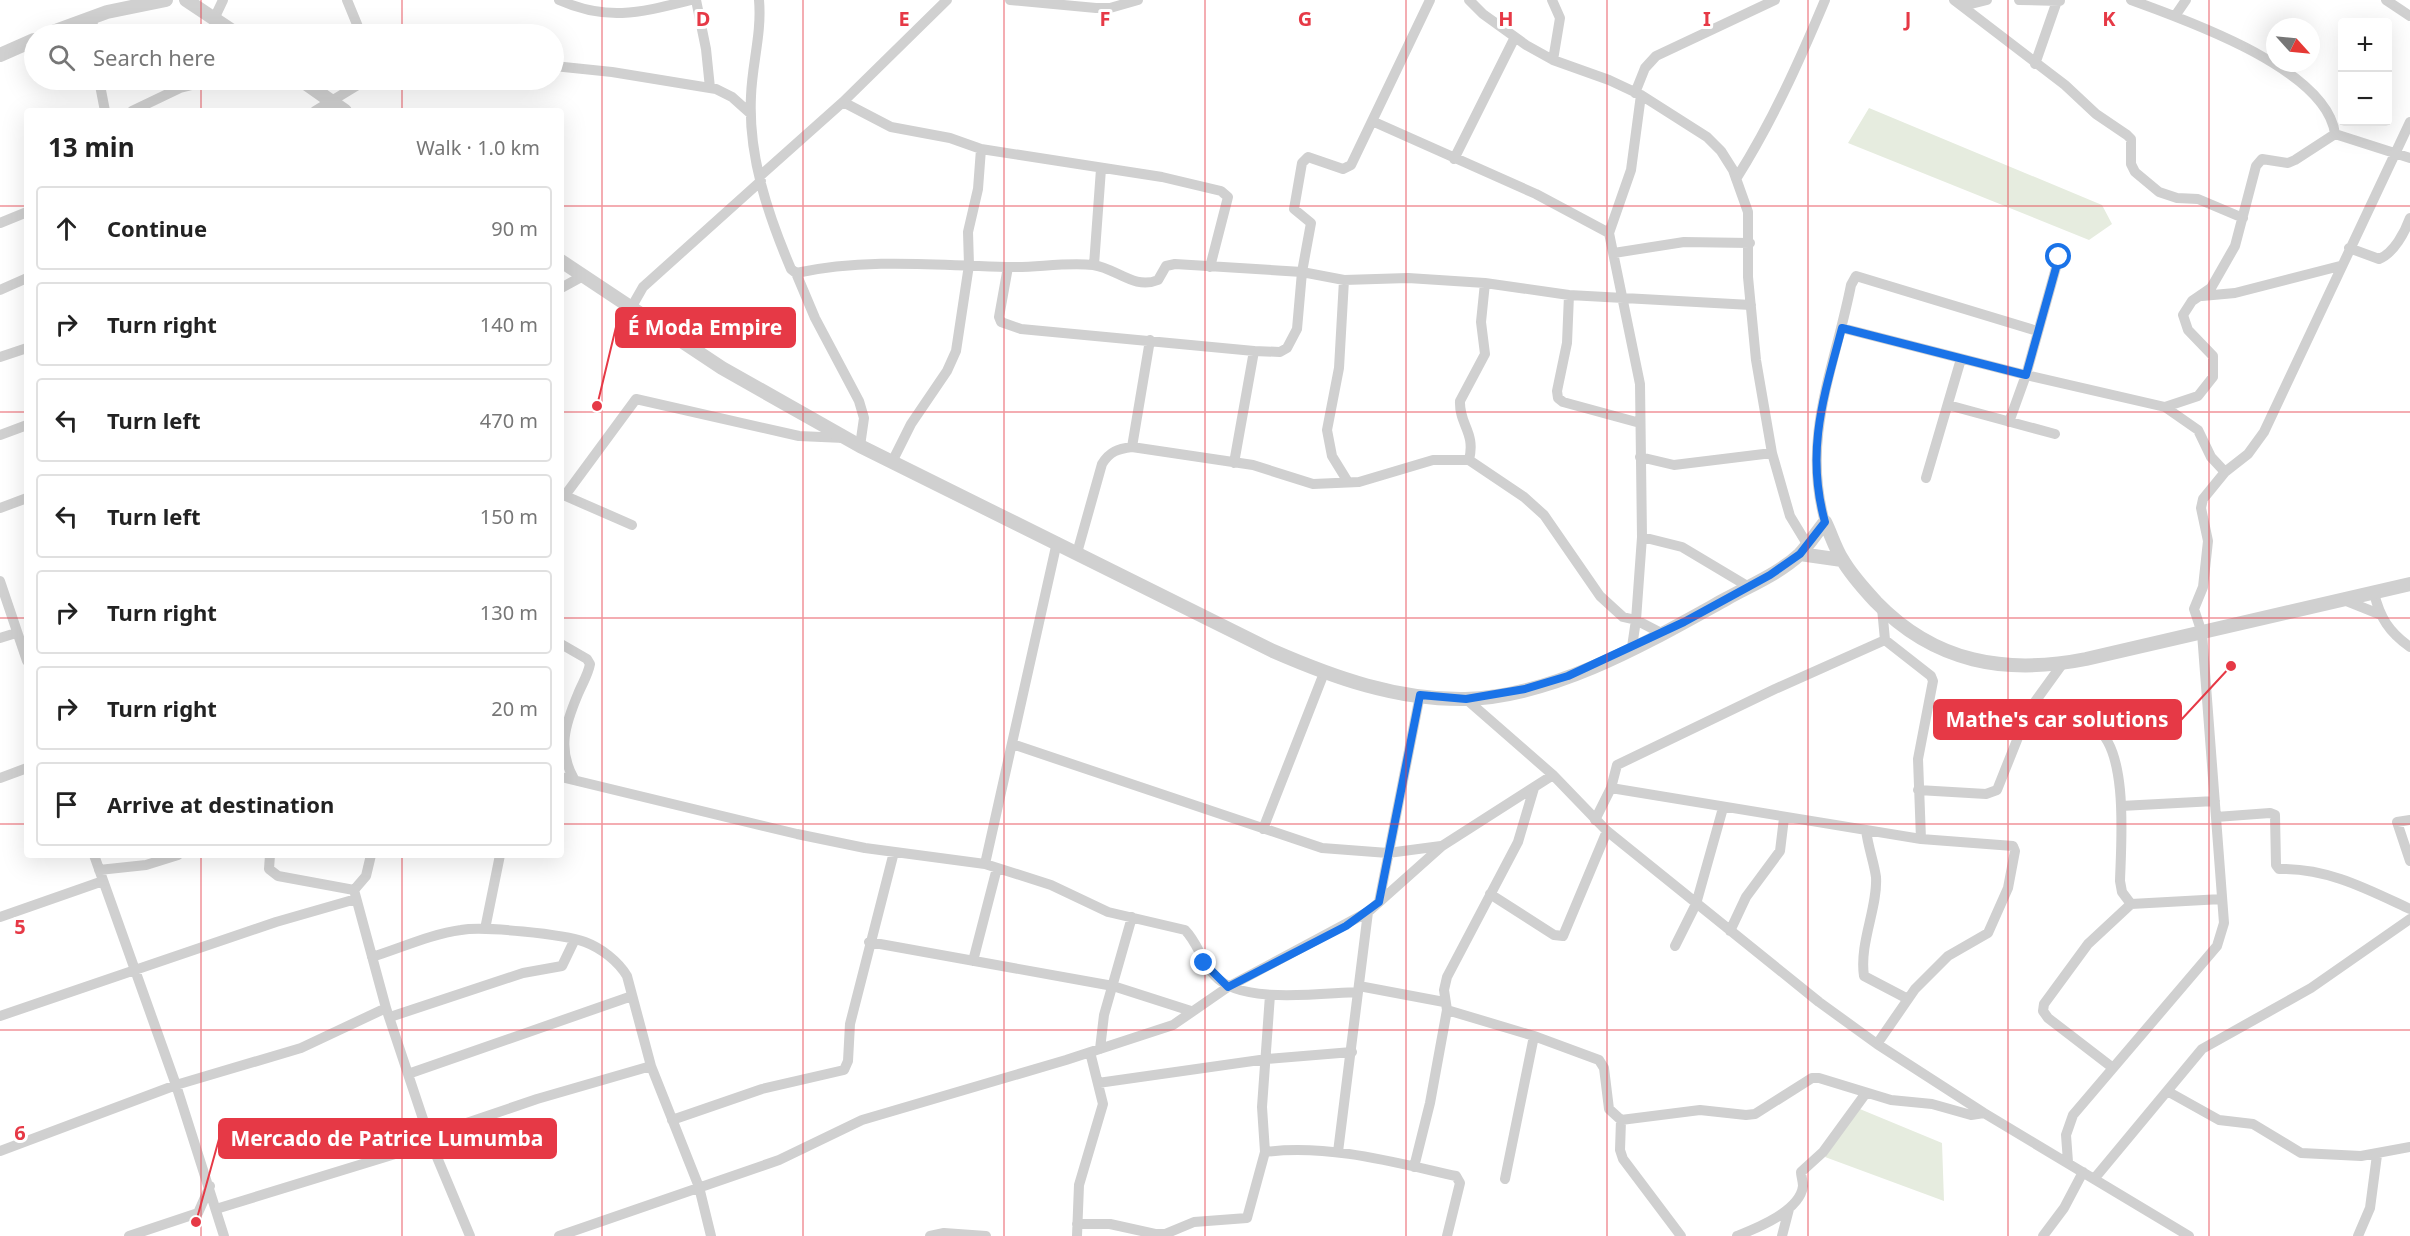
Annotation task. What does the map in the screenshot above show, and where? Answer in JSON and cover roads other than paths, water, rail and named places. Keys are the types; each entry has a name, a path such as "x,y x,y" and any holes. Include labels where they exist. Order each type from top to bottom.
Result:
{"street":[{"path":"73,24 92,17 165,0"},
{"path":"186,0 222,24"},
{"path":"214,19 223,0"},
{"path":"347,0 357,24"},
{"path":"559,0 589,10 637,14 691,0"},
{"path":"696,0 706,49 710,88"},
{"path":"759,0 759,32 751,114 760,178 772,224 791,269 796,273 815,318 860,401 864,418 860,446"},
{"path":"632,308 643,287 843,102 946,0"},
{"path":"1010,0 1103,8 1137,0"},
{"path":"1008,267 999,317 1001,322 1021,329 1254,351 1280,352 1287,348 1297,330 1302,272 1311,223 1294,209 1302,163 1308,157 1348,168 1408,51 1430,0"},
{"path":"1469,0 1483,14 1515,37 1553,60 1638,94 1707,137 1721,151 1736,179 1748,212 1750,243 1748,277 1756,360 1772,453 1790,516 1804,549"},
{"path":"1552,0 1560,18 1553,60"},
{"path":"1632,647 1641,537 1638,369 1609,233 1630,170 1638,94 1645,68 1656,56 1775,0"},
{"path":"1736,179 1763,134 1797,67 1825,0"},
{"path":"1954,0 2035,64 2066,85 2096,114 2127,135 2132,144 2131,164 2135,172 2159,192 2177,198 2198,200 2243,218"},
{"path":"1964,0 1971,4 1987,0"},
{"path":"2019,0 2060,1 2035,64"},
{"path":"2131,0 2175,16 2246,47 2289,74 2322,102 2334,122 2335,134"},
{"path":"2175,16 2186,0"},
{"path":"2386,0 2410,16"},
{"path":"92,17 93,24"},
{"path":"1454,159 1515,37"},
{"path":"0,55 24,44"},
{"path":"564,67 603,70 710,88 725,92 751,114"},
{"path":"101,90 104,108"},
{"path":"138,108 176,90"},
{"path":"316,90 341,108"},
{"path":"321,108 351,90"},
{"path":"843,102 891,128 950,138 981,150 1101,170 1162,177 1226,193 1228,197 1210,267"},
{"path":"1371,121 1536,194 1609,233"},
{"path":"2068,1162 2068,1124 2217,946 2224,922 2202,633 2194,609 2204,588 2208,541 2201,508 2203,499 2225,472 2248,454 2264,432 2393,153 2410,122"},
{"path":"2335,134 2410,158"},
{"path":"2165,407 2198,396 2213,377 2213,356 2184,324 2183,315 2187,307 2211,288 2235,246 2259,161 2262,159 2288,163 2335,134"},
{"path":"892,462 918,412 952,363 956,351 969,266 968,232 978,189 981,150"},
{"path":"1094,265 1101,170"},
{"path":"0,223 24,213"},
{"path":"2349,248 2379,259 2385,257 2402,235 2410,218"},
{"path":"1614,253 1684,242 1750,243"},
{"path":"2008,422 2026,375 2059,257"},
{"path":"796,273 828,266 875,262 1008,267 1094,265 1140,284 1158,280 1166,266 1170,265 1302,272 1344,280 1408,278 1485,283 1569,296 1751,305"},
{"path":"564,263 722,368 844,438 1273,651 1324,673 1382,691 1466,699 1549,683 1632,647 1749,587 1804,549 1825,522"},
{"path":"2199,297 2235,293 2340,266"},
{"path":"564,286 583,276"},
{"path":"2037,332 1856,276 1851,285 1817,427 1817,478 1825,522 1842,560 1882,608 1914,635 1932,645 1971,659 2013,666 2063,663 2410,584"},
{"path":"0,290 24,279"},
{"path":"1344,280 1340,368 1328,430 1332,456 1348,482"},
{"path":"1469,460 1472,438 1460,409 1460,401 1485,354 1480,322 1485,283"},
{"path":"1569,296 1567,343 1557,391 1558,399 1640,423"},
{"path":"1842,328 2026,375 2165,407 2198,430 2211,457 2225,472"},
{"path":"1132,447 1149,340"},
{"path":"0,357 24,349"},
{"path":"1234,463 1254,351"},
{"path":"1926,478 1961,359"},
{"path":"564,493 636,399 799,436 844,438"},
{"path":"1948,405 2055,434"},
{"path":"0,435 24,425"},
{"path":"1077,553 1102,464 1107,456 1116,449 1132,447 1253,465 1313,484 1372,478 1433,460 1469,460 1524,497 1544,515 1600,596 1623,617 1636,620 1661,633"},
{"path":"1640,457 1674,465 1772,453"},
{"path":"564,494 632,525"},
{"path":"0,508 24,499"},
{"path":"1641,537 1682,547 1749,587"},
{"path":"985,864 1057,542"},
{"path":"1804,549 1842,560"},
{"path":"0,581 24,650"},
{"path":"2374,593 2379,614 2388,629 2410,647"},
{"path":"2344,600 2379,614"},
{"path":"1882,608 1885,640 1931,676 1933,681 1918,759 1921,839"},
{"path":"0,638 20,635"},
{"path":"1595,820 1611,788 1617,765 1885,640"},
{"path":"564,646 587,659 590,664 564,738"},
{"path":"1918,790 1986,794 1997,790 2029,710 2063,663"},
{"path":"1263,829 1324,673"},
{"path":"1379,902 1420,695"},
{"path":"1466,699 1553,775 1607,831 1695,904 1877,1044 1984,1113 2189,1236"},
{"path":"2029,710 2073,717 2097,729 2105,737 2116,764 2121,806 2120,881 2122,892 2131,904"},
{"path":"1012,744 1322,849 1388,854 1442,846"},
{"path":"564,758 574,779"},
{"path":"0,777 24,769"},
{"path":"559,1236 779,1160 862,1120 1155,1033 1173,1025 1228,987 1368,912 1442,846 1553,775"},
{"path":"564,777 796,834 894,852 985,864 1051,885 1108,912 1185,930 1191,936 1204,963 1228,987 1270,995 1358,989 1445,1006 1599,1060 1604,1068 1609,1109 1621,1120 1620,1150 1623,1159 1681,1236"},
{"path":"1414,1167 1430,1103 1445,1006 1447,977 1518,842 1534,788"},
{"path":"1611,788 1921,839 2013,846 2015,851 2008,888 1988,933 1948,957 1906,998 1877,1044"},
{"path":"2121,806 2215,801"},
{"path":"1675,946 1695,904 1723,808"},
{"path":"2216,817 2270,813 2275,815 2276,865 2279,869 2315,870 2338,876 2410,909"},
{"path":"1730,931 1746,897 1780,851 1784,818"},
{"path":"2410,820 2397,822 2410,861"},
{"path":"1866,830 1868,852 1875,877 1863,958 1864,976 1906,998"},
{"path":"1491,894 1554,935 1563,936 1607,831"},
{"path":"672,1120 762,1089 844,1070 848,1061 850,1024 869,942 894,852"},
{"path":"95,858 176,1085 210,1186 224,1236"},
{"path":"99,870 146,865 168,858"},
{"path":"270,858 269,869 278,876 355,895"},
{"path":"0,1016 355,895 366,876 370,858"},
{"path":"485,929 499,858"},
{"path":"973,961 997,868"},
{"path":"0,917 103,881"},
{"path":"355,895 388,1012 431,1143 470,1236"},
{"path":"2113,1068 2048,1018 2043,1011 2044,1004 2088,944 2131,904 2222,899"},
{"path":"1338,1152 1368,912"},
{"path":"1077,1236 1079,1185 1103,1104 1098,1083 1095,1051 1132,917"},
{"path":"2094,1179 2202,1049 2310,988 2410,919"},
{"path":"372,957 454,931 485,929 575,939 603,952 622,967 627,976 651,1066 699,1187 711,1236"},
{"path":"0,1151 176,1085 285,1054 388,1012 522,973 562,966 575,939"},
{"path":"869,942 1113,986 1191,1011"},
{"path":"1077,1224 1110,1224 1155,1234 1165,1233 1194,1222 1242,1221 1249,1214 1254,1183 1265,1152 1262,1107 1270,995"},
{"path":"408,1074 632,996"},
{"path":"1505,1179 1534,1036"},
{"path":"1098,1083 1267,1059 1352,1052"},
{"path":"216,1209 431,1143 440,1132 651,1066"},
{"path":"1621,1120 1700,1110 1755,1114 1812,1078 1891,1100 1942,1106 1971,1114 1984,1113"},
{"path":"1942,1106 1949,1090"},
{"path":"2167,1091 2219,1120 2230,1123 2246,1121 2253,1124 2301,1153 2377,1155 2410,1147"},
{"path":"1782,1236 1789,1209 1801,1191 1801,1172 1804,1166 1823,1152 1866,1093"},
{"path":"1265,1152 1301,1148 1338,1152 1460,1178 1447,1236"},
{"path":"2358,1236 2370,1208 2377,1155"},
{"path":"2043,1236 2064,1208 2083,1172"},
{"path":"129,1236 198,1213 210,1186"},
{"path":"1737,1236 1758,1228 1789,1209"},
{"path":"930,1236 944,1233 986,1236"}],"place":[{"name":"É Moda Empire","path":"597,406"},
{"name":"Mathe's car solutions","path":"2231,666"},
{"name":"Mercado de Patrice Lumumba","path":"196,1222"}]}
